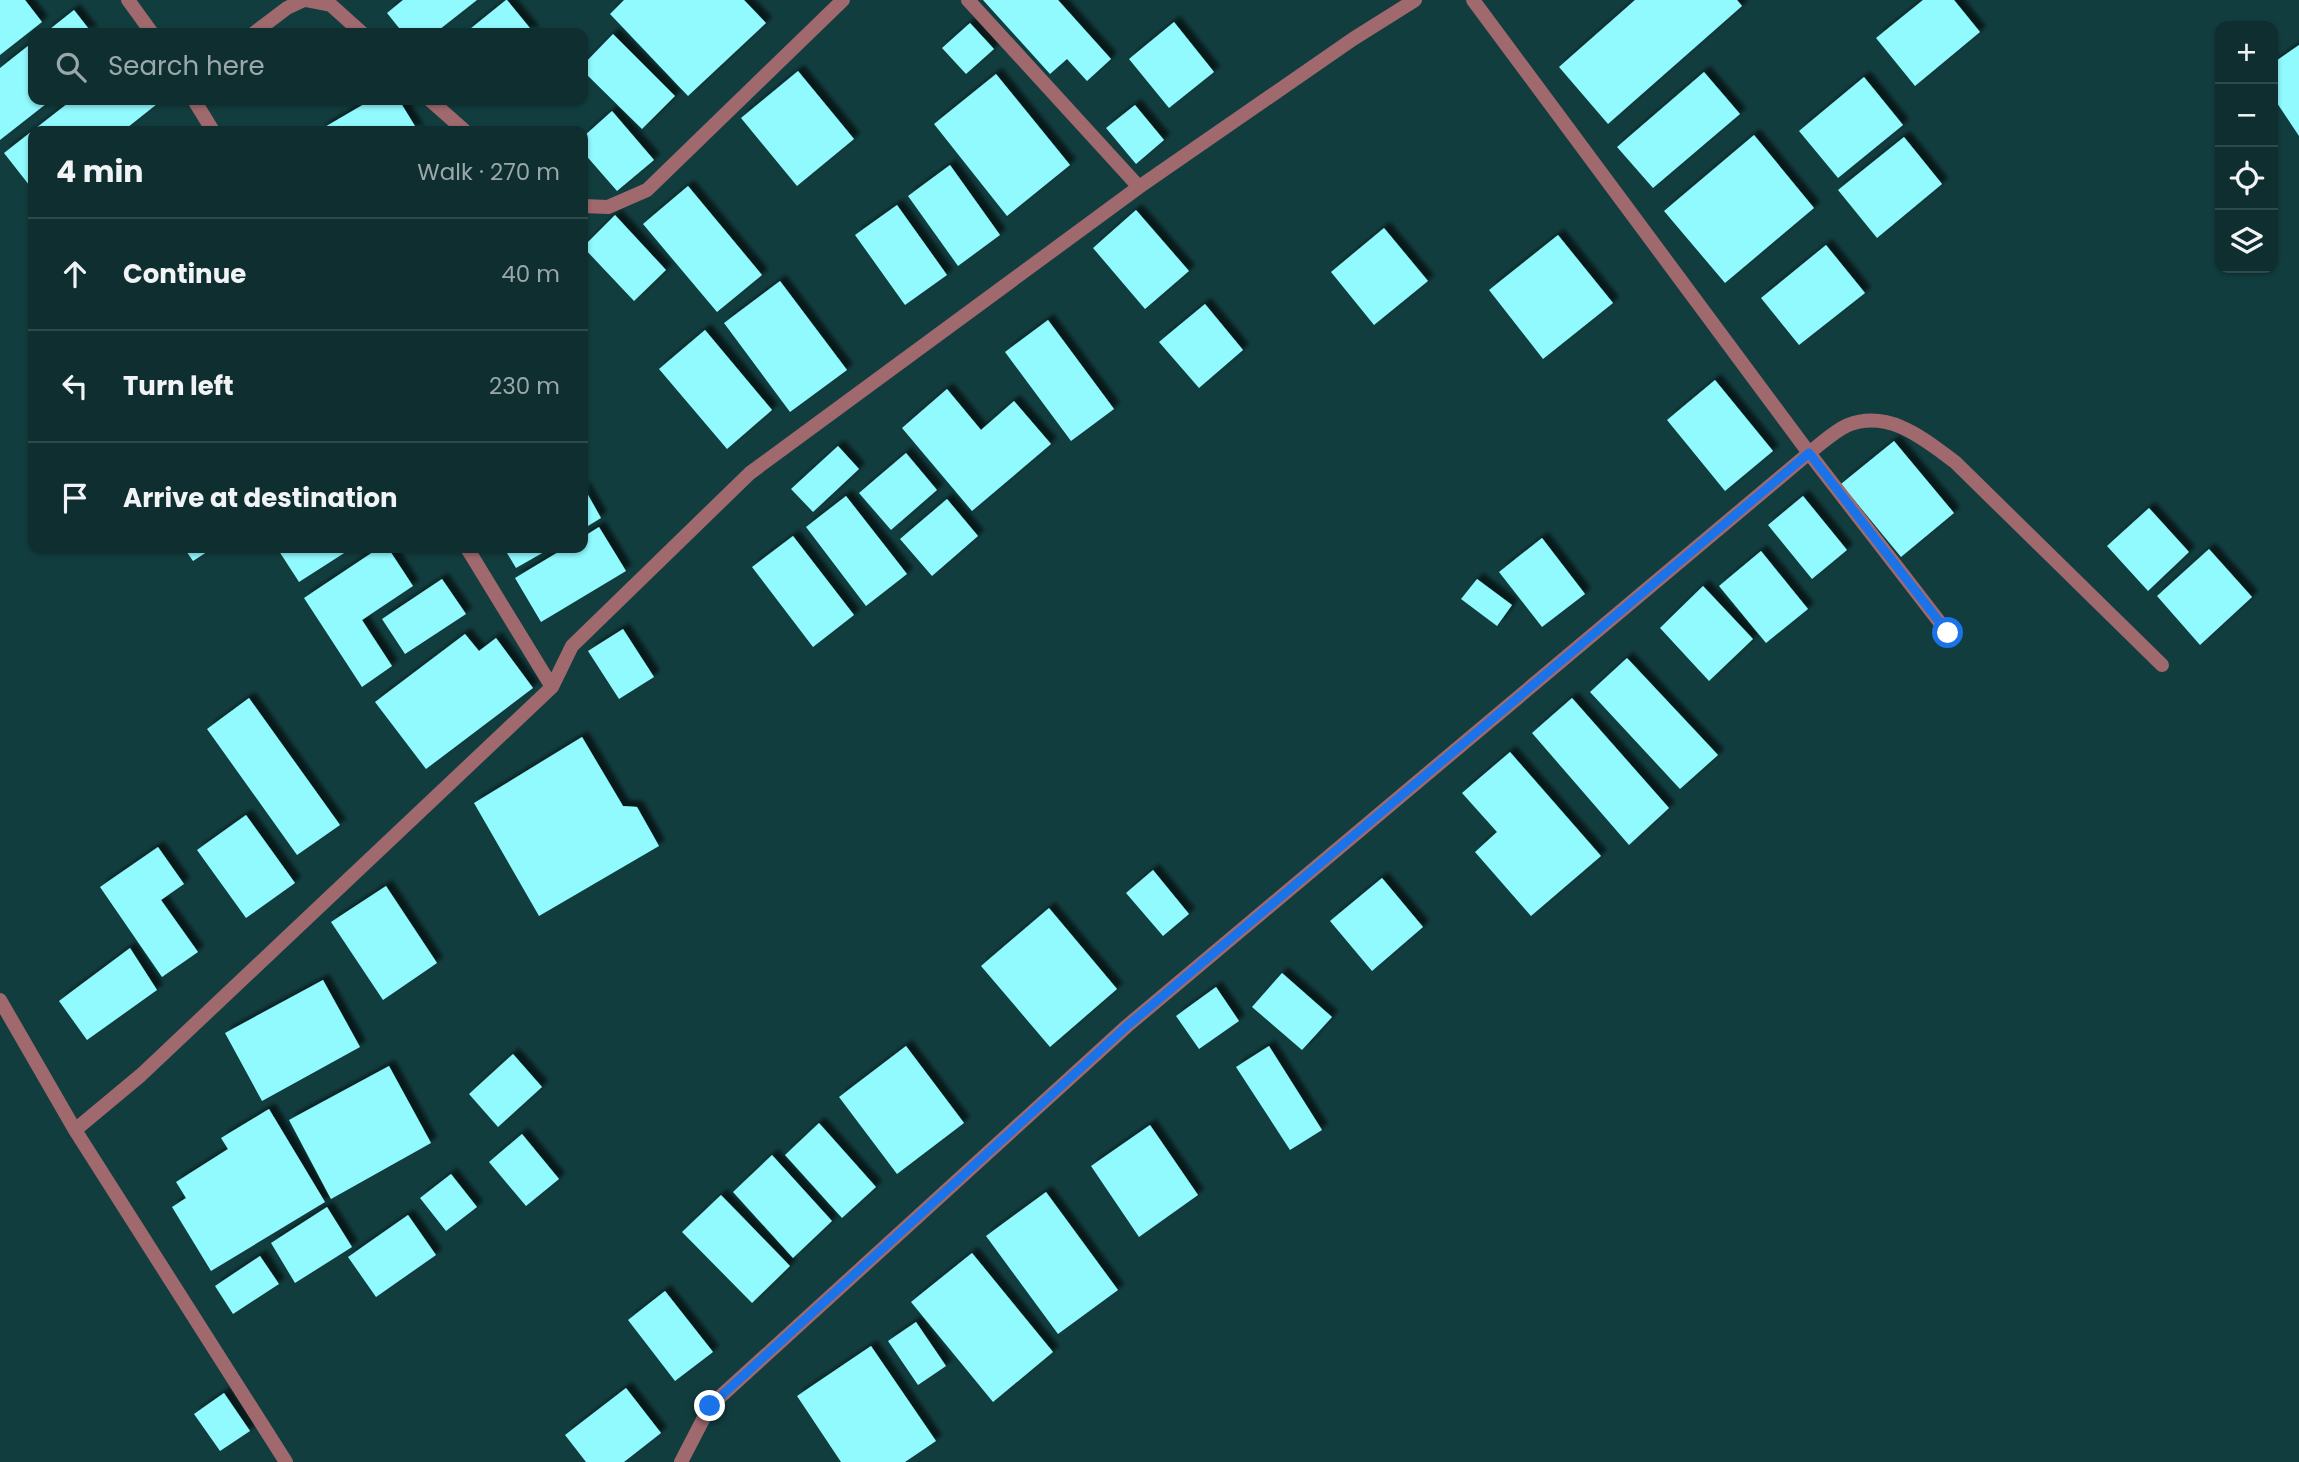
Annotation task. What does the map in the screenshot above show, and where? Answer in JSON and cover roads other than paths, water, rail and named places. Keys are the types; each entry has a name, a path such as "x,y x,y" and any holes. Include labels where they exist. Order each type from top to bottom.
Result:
{"street":[{"path":"128,0 148,28"},
{"path":"261,28 287,8 304,0 331,5 356,28"},
{"path":"588,206 608,207 647,190 843,0"},
{"path":"968,0 1139,187"},
{"path":"75,1130 141,1075 552,687 572,646 750,473 1139,187 1353,39 1415,0"},
{"path":"1473,0 1809,453 1948,633"},
{"path":"197,105 210,126"},
{"path":"436,105 460,126"},
{"path":"681,1462 710,1406 1127,1026 1809,453 1846,426 1869,419 1894,424 1922,437 1955,463 2162,665"},
{"path":"470,553 552,687"},
{"path":"0,1000 75,1130 286,1462"}]}
